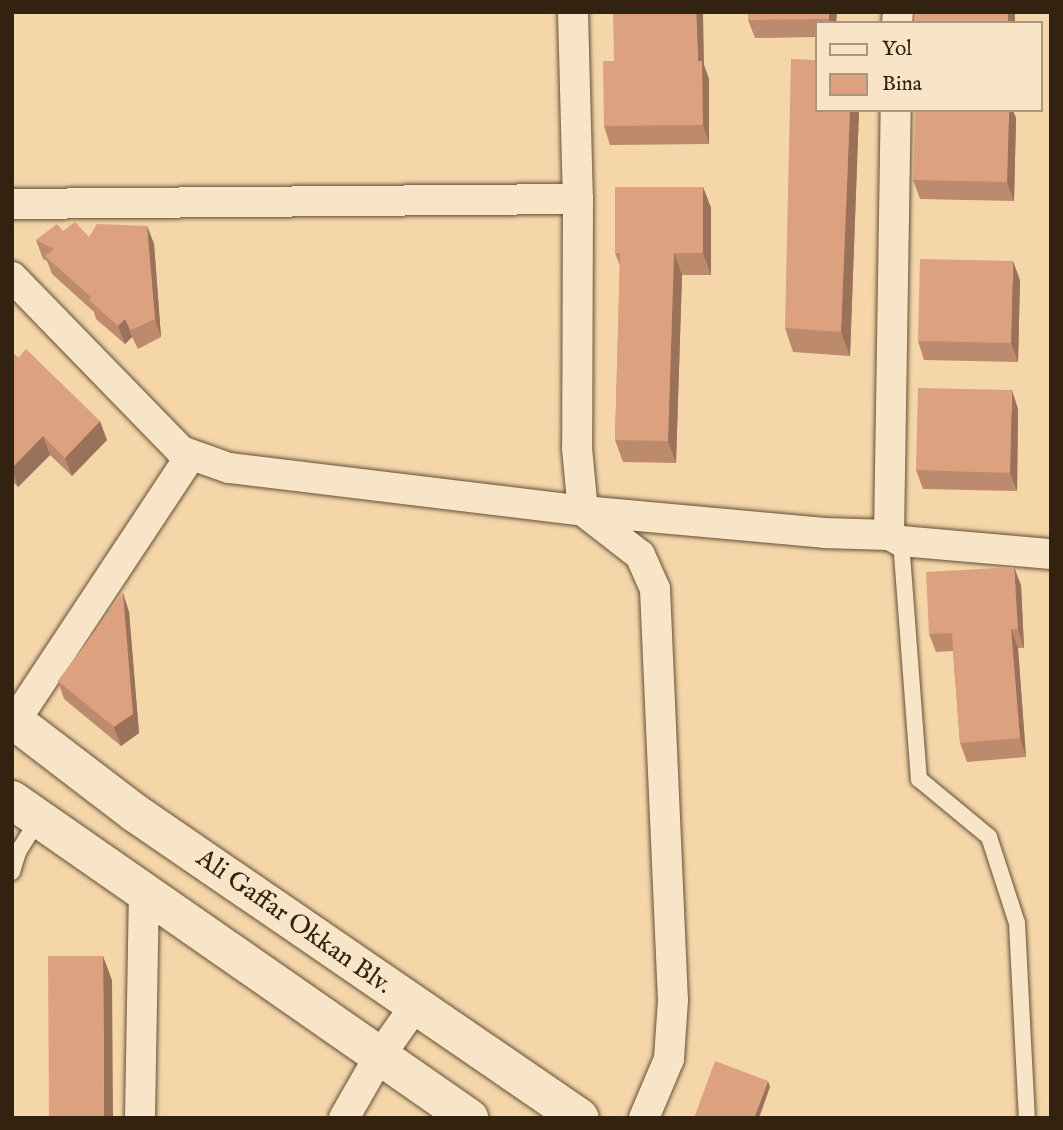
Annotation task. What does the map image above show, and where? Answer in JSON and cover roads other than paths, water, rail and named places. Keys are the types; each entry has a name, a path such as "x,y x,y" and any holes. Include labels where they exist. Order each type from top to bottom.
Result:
{"main road":[{"name":"Ali Gaffar Okkan Blv.","path":"14,720 135,813 580,1118"},
{"path":"25,809 469,1118"}],"street":[{"path":"573,12 578,199 577,448 583,511 640,555 655,589 673,1000 669,1059 644,1118"},
{"path":"895,538 896,112"},
{"path":"12,204 578,199"},
{"path":"12,277 181,451 229,468 583,511 1051,554"},
{"path":"14,720 191,455"},
{"path":"140,1118 144,892"},
{"path":"344,1118 379,1057 415,1006"}],"lane":[{"path":"895,538 919,779 989,837 1017,923 1027,1118"},
{"path":"12,872 25,809"}]}
